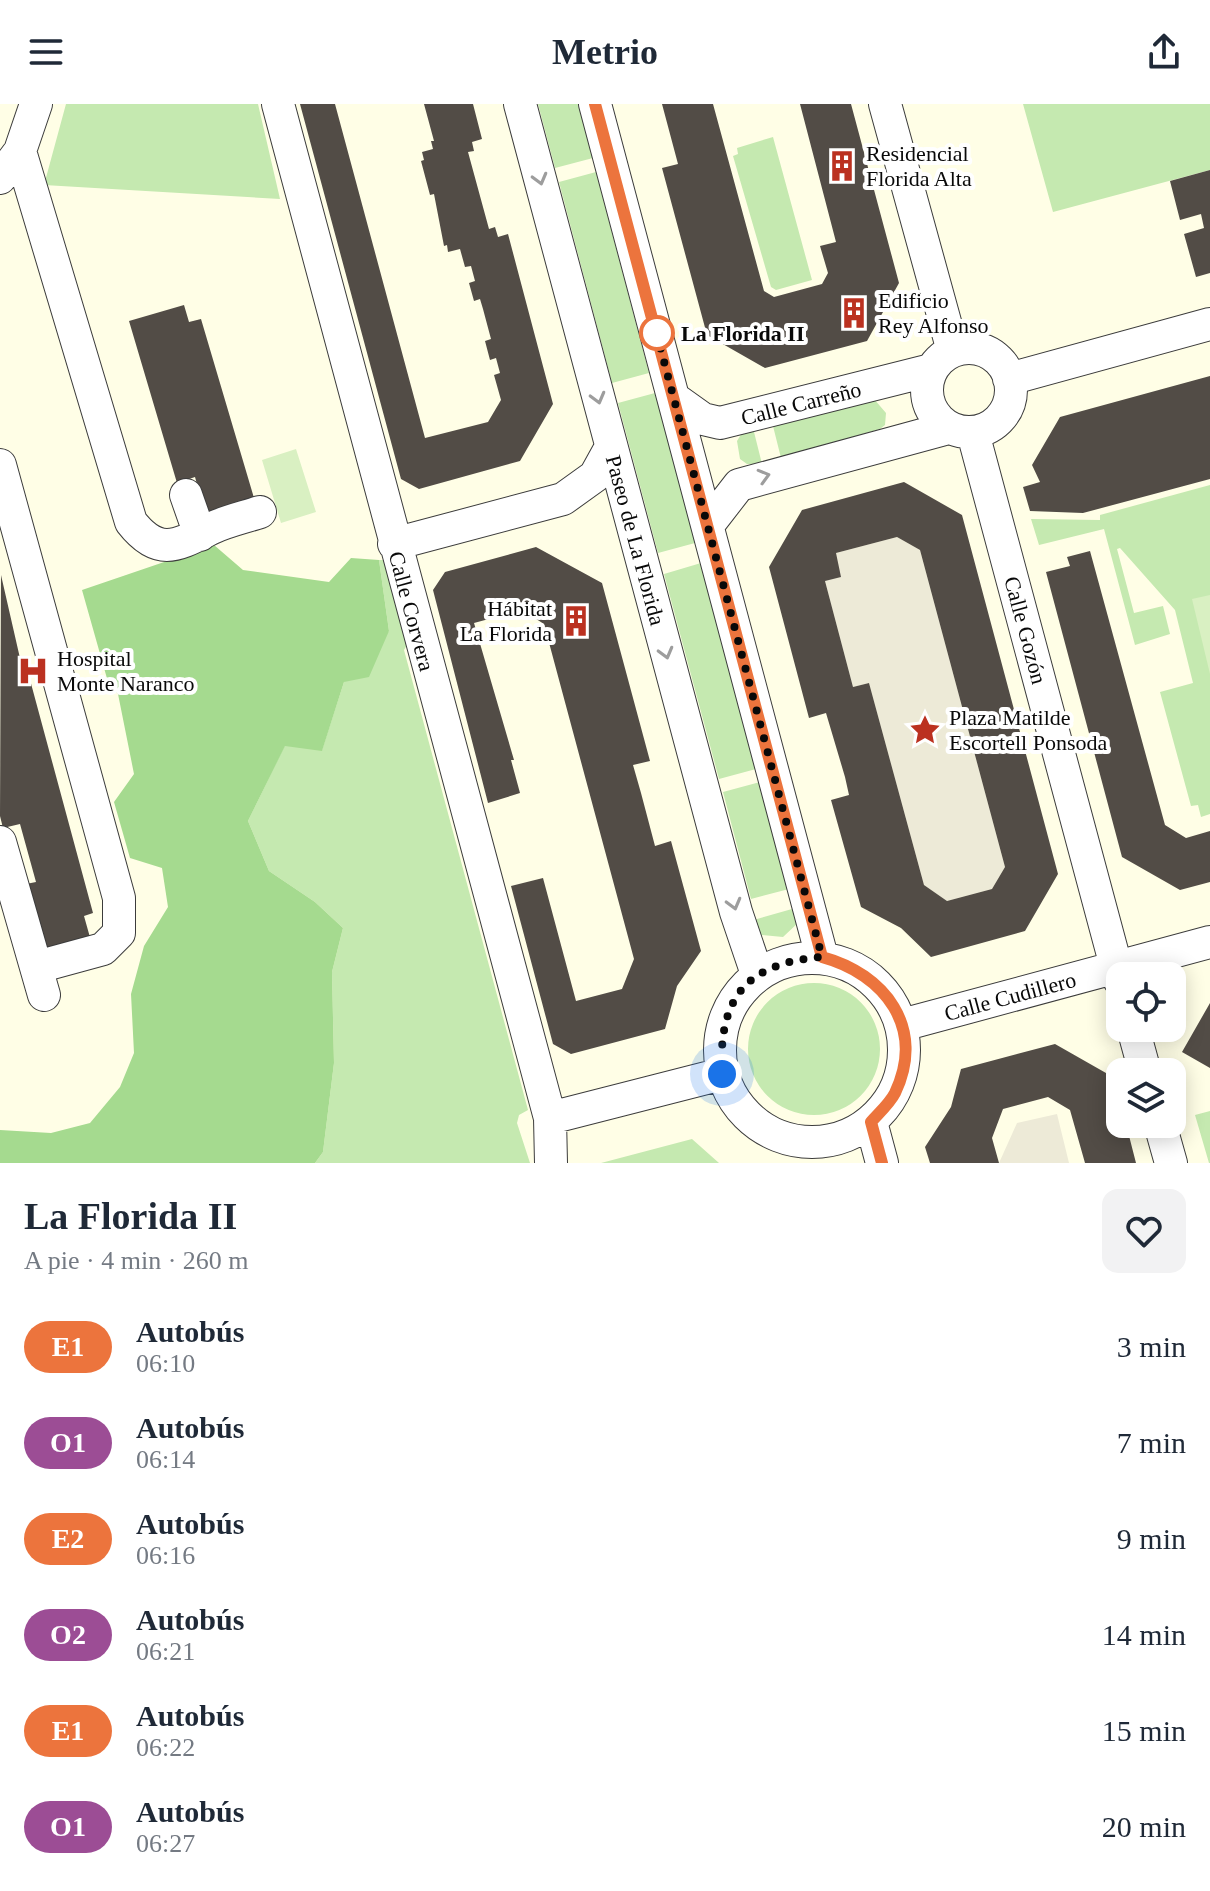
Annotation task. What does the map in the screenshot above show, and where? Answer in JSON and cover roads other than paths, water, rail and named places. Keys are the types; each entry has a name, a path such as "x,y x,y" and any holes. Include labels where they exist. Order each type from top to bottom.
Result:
{"street":[{"name":"Calle Corvera","path":"278,104 550,1118 551,1163"},
{"name":"Paseo de La Florida","path":"520,104 736,912 757,974"},
{"path":"595,104 822,957"},
{"path":"885,104 942,360 926,397 934,415 961,430"},
{"path":"0,178 29,126"},
{"path":"29,126 131,522 144,538 157,544 174,546 260,512"},
{"path":"1009,379 1210,324"},
{"path":"708,525 739,485 961,430 986,429 1005,412 1010,398 1009,379 1003,366 983,350 942,360"},
{"name":"Calle Carreño","path":"675,399 703,419 720,423 942,360"},
{"name":"Calle Gozón","path":"961,430 1115,962"},
{"path":"394,544 563,499 595,476 611,447"},
{"path":"0,465 119,898 119,933 103,949 40,981 0,842"},
{"path":"186,495 200,535"},
{"path":"563,499 592,502 631,523"},
{"name":"Calle Cudillero","path":"1152,962 1210,942"},
{"path":"822,957 849,964 872,979 890,1000 902,1025 905,1061 894,1095 871,1122 839,1140 805,1153 751,1121 733,1100 722,1074 720,1037 732,1002 757,974 788,960 822,957"},
{"name":"Calle Cudillero","path":"902,1025 1106,977"},
{"path":"550,1118 722,1074"},
{"path":"871,1122 882,1163"},
{"path":"1164,1138 1171,1163"}],"place":[{"name":"Residencial Florida Alta","path":"842,166"},
{"name":"Edificio Rey Alfonso","path":"854,313"},
{"name":"La Florida II","path":"657,333"},
{"name":"Hábitat La Florida","path":"576,621"},
{"name":"Hospital Monte Naranco","path":"33,671"},
{"name":"Plaza Matilde Escortell Ponsoda","path":"925,730"}]}
